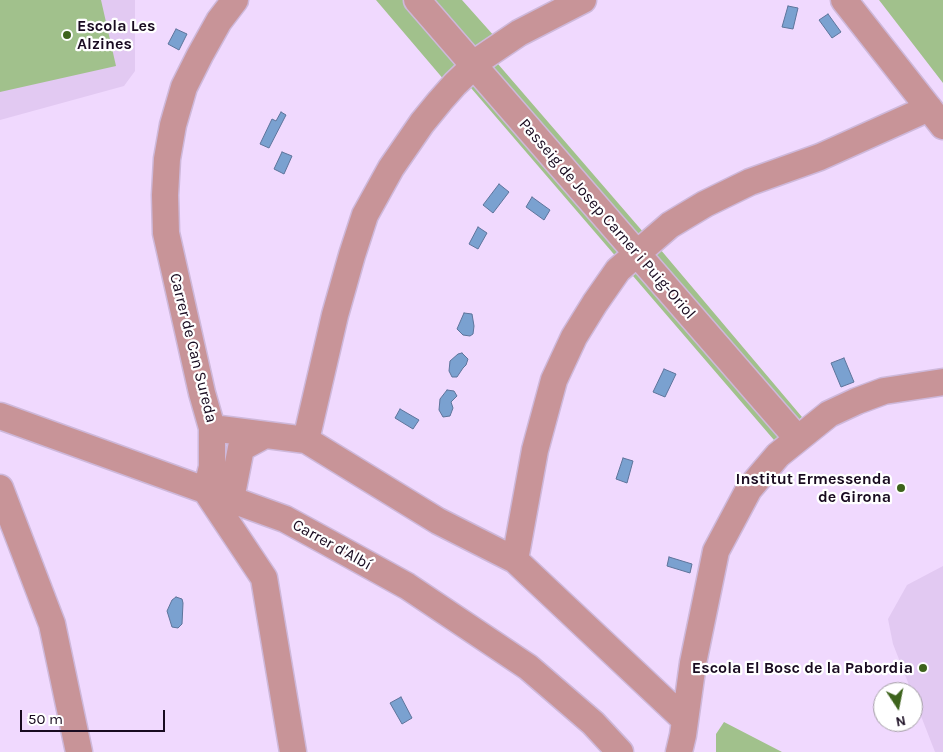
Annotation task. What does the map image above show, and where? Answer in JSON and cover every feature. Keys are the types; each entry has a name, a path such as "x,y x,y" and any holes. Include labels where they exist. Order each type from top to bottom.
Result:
{"street":[{"name":"Carrer de Can Sureda","path":"219,495 212,467 212,428 202,393 166,233 165,195 167,159 173,125 184,87 219,21 235,0"},
{"name":"Passeig de Josep Carner i Puig-Oriol","path":"417,0 797,438"},
{"path":"306,440 335,316 365,215 391,168 422,123 455,84 482,58 519,33 583,0"},
{"path":"515,560 535,450 554,380 574,337 595,302 618,270 670,225 705,204 750,182 936,117 844,0"},
{"path":"678,752 685,720 693,663 716,551 749,489 778,455 828,414 856,400 884,391 943,382"},
{"name":"Carrer d'Albí","path":"0,416 285,519 407,586 528,667 592,723 620,752"},
{"path":"212,428 306,440 438,520 515,560 685,720"},
{"path":"265,435 241,448 219,495 264,578 292,752"},
{"path":"0,488 52,624 79,752"}],"shaded area":[{"name":"Escola Les Alzines","path":"0,0 135,0 135,71 124,86 0,120"},
{"name":"Escola El Bosc de la Pabordia","path":"943,566 943,752 935,752 923,721 923,682 908,682 893,644 888,619 907,585"}],"green space":[{"name":"Escola Les Alzines","path":"0,0 101,0 116,66 0,92"},
{"path":"376,0 462,0 495,37 445,81"},
{"path":"879,0 943,0 943,83"},
{"path":"498,64 644,233 618,259 471,88"},
{"path":"660,249 802,417 774,440 633,276"},
{"path":"724,722 782,752 716,752 716,734"}],"water":[{"path":"788,6 798,8 793,29 782,27"},
{"path":"828,14 841,32 832,38 819,20"},
{"path":"176,29 187,34 179,50 168,44"},
{"path":"281,112 286,115 269,148 260,144 272,119 276,121"},
{"path":"282,152 292,156 284,174 274,169"},
{"path":"499,184 509,192 493,213 483,205"},
{"path":"532,197 550,210 544,220 526,207"},
{"path":"478,227 487,233 478,249 469,244"},
{"path":"464,313 472,314 474,326 473,334 470,336 463,335 457,329"},
{"path":"462,353 468,359 466,365 457,377 452,377 449,371 450,361"},
{"path":"844,358 854,382 841,387 831,363"},
{"path":"664,369 676,374 665,397 653,392"},
{"path":"447,390 454,391 457,396 451,402 453,408 450,416 443,417 439,410 440,399"},
{"path":"400,409 419,420 413,429 395,418"},
{"path":"623,458 633,461 627,483 616,479"},
{"path":"669,557 692,564 690,573 667,566"},
{"path":"176,597 182,599 183,603 182,624 178,628 172,627 167,611 172,600"},
{"path":"401,697 412,718 402,724 390,703"}],"place":[{"name":"Escola Les Alzines","path":"67,35"},
{"name":"Institut Ermessenda de Girona","path":"901,488"},
{"name":"Escola El Bosc de la Pabordia","path":"923,668"}]}
